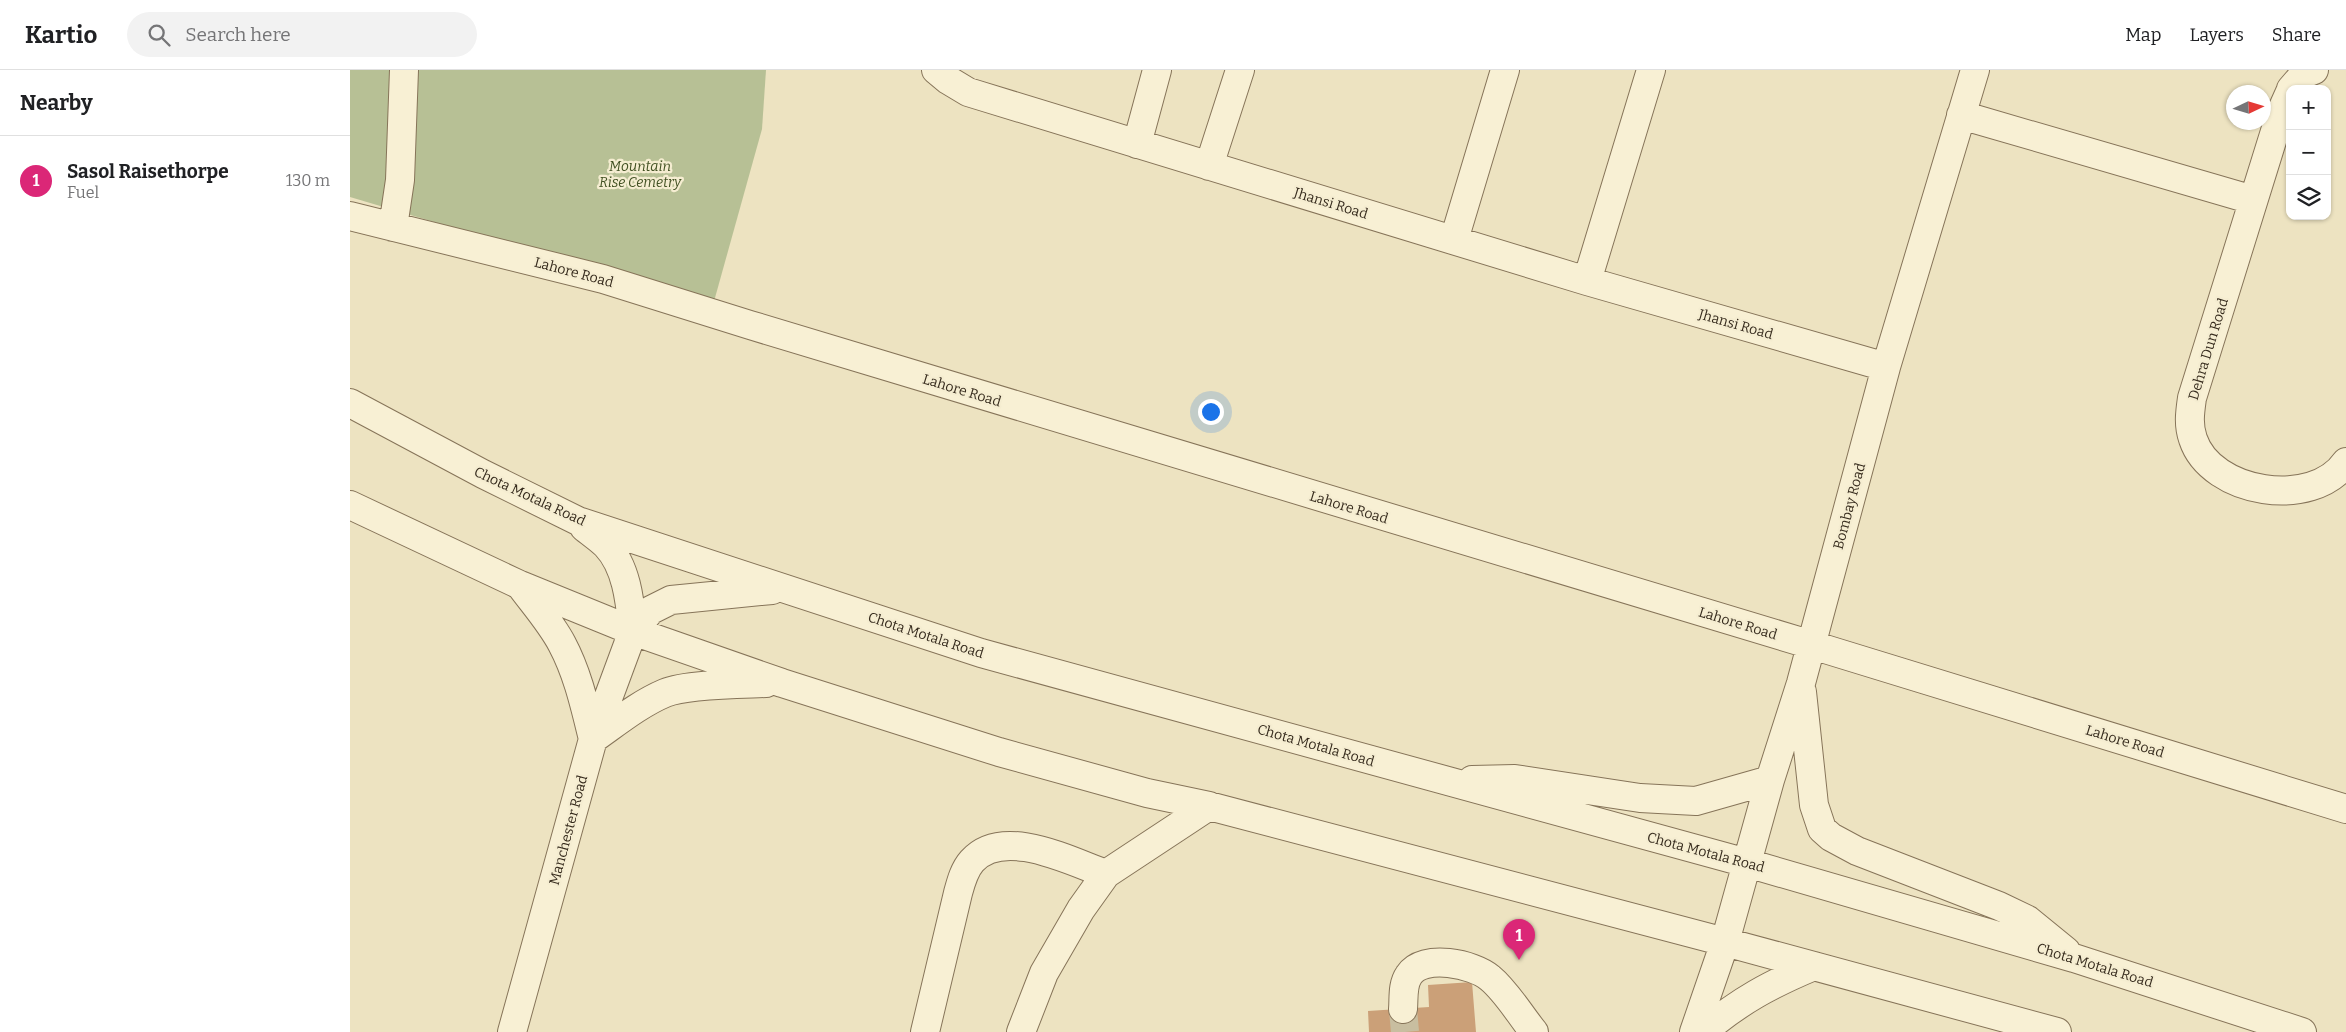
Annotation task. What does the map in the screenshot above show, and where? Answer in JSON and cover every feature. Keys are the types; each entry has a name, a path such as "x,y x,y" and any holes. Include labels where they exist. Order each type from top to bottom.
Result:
{"street":[{"path":"392,227 400,180 404,70"},
{"name":"Jhansi Road","path":"936,70 968,92 1586,281 1886,368"},
{"path":"1137,144 1157,70"},
{"path":"1209,166 1240,70"},
{"path":"1454,240 1505,70"},
{"path":"1586,281 1650,70"},
{"name":"Bombay Road","path":"1694,1032 1725,942 1770,780 1801,683 1886,368 1975,70"},
{"name":"Dehra Dun Road","path":"2294,85 2304,74 2314,70"},
{"name":"Dehra Dun Road","path":"2286,100 2192,398 2189,416 2193,440 2204,458 2218,473 2251,486 2276,491 2310,488 2330,479 2346,462"},
{"path":"1961,115 2253,200"},
{"name":"Lahore Road","path":"350,216 603,279 1213,466 1812,645 2346,809"},
{"name":"Chota Motala Road","path":"350,403 483,474 578,521 981,653 1747,863 2074,958 2302,1032"},
{"path":"350,505 520,585 633,631 782,683 999,752 1147,793 1209,806 1725,942 2057,1032"},
{"path":"578,521 606,546 615,559 627,588 633,631"},
{"path":"520,585 562,643 574,669 593,739 640,707 667,692 718,685 782,683"},
{"path":"633,631 651,610 671,600 732,592 789,590"},
{"name":"Manchester Road","path":"512,1032 593,739 633,631"},
{"path":"1801,683 1814,805 1822,829 1831,837 1857,851 1999,906 2028,920 2074,958"},
{"path":"1448,782 1515,779 1640,798 1696,801 1770,780"},
{"path":"1021,1032 1044,973 1081,909 1106,874 1209,806"},
{"path":"925,1032 958,893 965,872 977,856 996,847 1022,846 1106,874"},
{"path":"1403,1009 1405,982 1410,973 1416,968 1439,963 1473,967 1491,978 1534,1032"},
{"path":"1703,1032 1745,999 1773,983 1814,966"}],"green space":[{"name":"Mountain Rise Cemetry","path":"350,70 766,70 762,129 713,305 350,197"}],"building":[{"path":"1472,982 1476,1032 1369,1032 1368,1011 1429,1007 1428,985"}],"tunnel":[{"path":"1403,1009 1405,1032"}],"place":[{"name":"Sasol Raisethorpe","path":"1519,960"}]}
